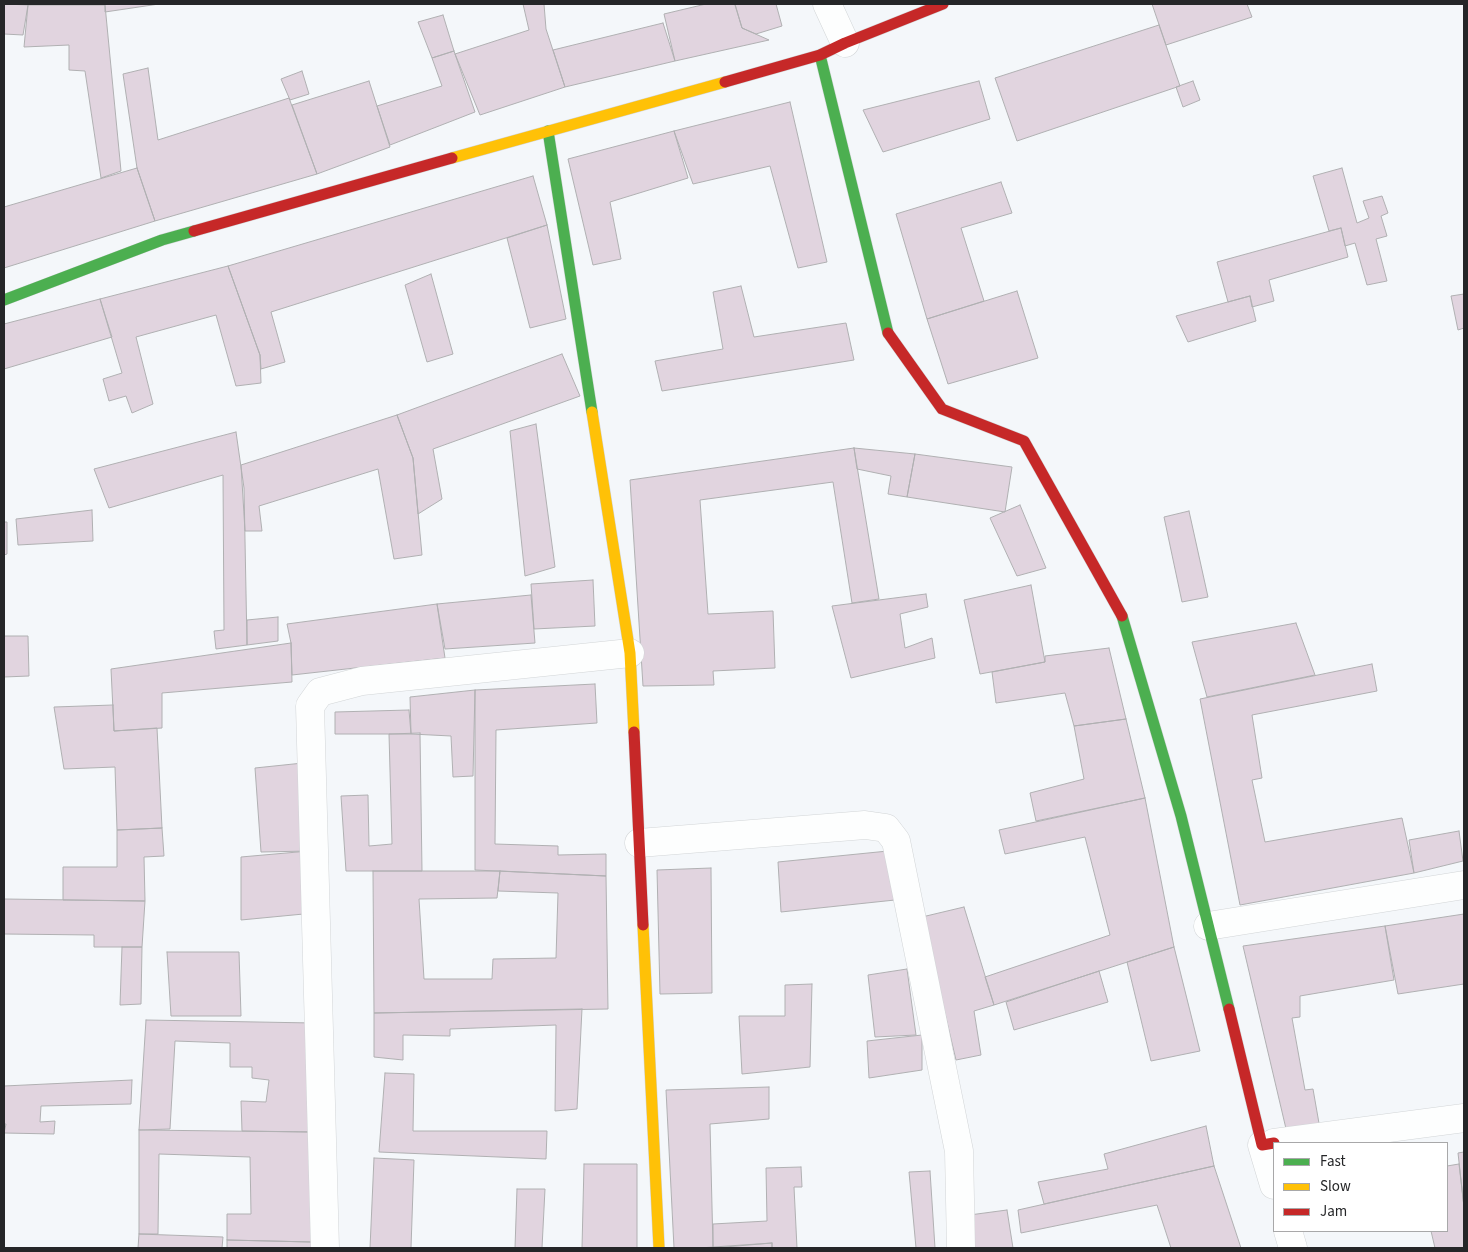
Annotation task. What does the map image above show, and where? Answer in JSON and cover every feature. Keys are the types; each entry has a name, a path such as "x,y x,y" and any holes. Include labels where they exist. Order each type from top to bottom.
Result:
{"street":[{"path":"828,4 845,43"},
{"path":"4,300 162,240 820,55 845,43 943,4"},
{"path":"820,55 888,332 942,409 1024,442 1121,611 1181,816 1208,926 1270,1144 1273,1175"},
{"path":"548,131 630,653 659,1248"},
{"path":"325,1248 310,706 320,692 362,680 630,653"},
{"path":"639,844 864,824 886,828 896,841 958,1152 961,1248"},
{"path":"1208,926 1464,885"},
{"path":"1285,1142 1464,1118"},
{"path":"1288,1232 1293,1248"}],"building":[{"path":"4,4 28,5 23,35 4,34"},
{"path":"105,4 159,4 105,12"},
{"path":"523,4 544,4 546,29 565,87 480,115 455,54 529,30"},
{"path":"706,4 735,4 742,28 769,40 675,61 664,14"},
{"path":"776,4 782,26 756,34 742,28 735,5"},
{"path":"1152,4 1247,4 1252,17 1166,45"},
{"path":"28,5 105,5 121,171 101,178 85,71 69,70 69,45 24,47"},
{"path":"443,15 454,51 432,58 418,22"},
{"path":"663,23 675,61 565,87 553,50"},
{"path":"1159,25 1180,86 1017,141 995,78"},
{"path":"454,51 475,112 390,145 377,106 442,86 432,58"},
{"path":"148,68 158,140 289,98 317,174 155,221 137,168 123,74"},
{"path":"302,71 309,94 290,100 281,79"},
{"path":"369,81 390,147 317,174 292,105"},
{"path":"979,81 990,119 883,152 863,110"},
{"path":"1193,81 1200,100 1183,107 1176,87"},
{"path":"790,102 827,262 798,268 770,166 693,184 674,131"},
{"path":"674,131 688,178 610,202 621,259 593,265 568,159"},
{"path":"137,168 155,221 4,268 4,207"},
{"path":"1342,168 1357,223 1369,218 1363,201 1382,196 1388,213 1381,216 1387,236 1376,239 1387,281 1367,285 1355,243 1345,246 1341,228 1329,231 1313,176"},
{"path":"533,176 547,225 271,312 285,362 261,369 260,355 228,266"},
{"path":"1001,182 1012,213 961,228 984,301 927,319 896,214"},
{"path":"547,225 566,319 530,328 507,238"},
{"path":"1341,228 1348,257 1269,280 1274,301 1252,307 1250,296 1228,302 1217,262"},
{"path":"228,266 260,355 261,383 236,386 216,315 136,337 153,404 132,413 126,396 109,401 103,379 122,373 100,299"},
{"path":"431,274 453,354 427,362 405,285"},
{"path":"741,286 754,337 846,323 854,360 662,391 655,361 723,349 713,292"},
{"path":"1017,291 1038,358 948,384 927,319"},
{"path":"1464,294 1464,328 1458,330 1451,296"},
{"path":"1250,296 1256,321 1188,342 1176,316"},
{"path":"100,299 112,337 4,369 4,324"},
{"path":"562,354 580,396 433,449 442,499 418,514 413,458 397,415"},
{"path":"397,415 413,458 422,555 394,559 378,469 259,506 262,531 245,531 241,465"},
{"path":"536,424 555,567 525,576 510,431"},
{"path":"236,432 244,488 247,645 216,649 214,631 224,630 223,475 109,508 94,469"},
{"path":"854,448 915,454 907,497 888,494 891,476 857,469"},
{"path":"854,448 879,599 852,603 833,482 700,500 708,614 773,611 775,668 713,671 714,685 643,686 630,480"},
{"path":"915,454 1012,467 1005,512 907,497"},
{"path":"1020,505 1046,568 1017,576 990,518"},
{"path":"92,510 93,541 18,545 16,519"},
{"path":"1189,511 1208,597 1182,602 1164,517"},
{"path":"4,522 7,522 7,554 4,555"},
{"path":"593,580 595,626 534,629 531,584"},
{"path":"1031,585 1045,662 980,674 964,600"},
{"path":"926,594 928,607 900,614 905,648 932,638 935,658 851,678 832,606"},
{"path":"531,595 535,643 445,649 437,604"},
{"path":"437,604 445,658 292,675 291,643 287,624"},
{"path":"278,617 278,641 247,645 247,620"},
{"path":"1296,623 1315,675 1207,697 1192,642"},
{"path":"4,636 28,636 29,676 4,677"},
{"path":"291,643 292,682 162,693 162,728 114,731 111,669"},
{"path":"1109,648 1126,719 1074,726 1065,693 996,703 992,672 1045,662 1045,656"},
{"path":"1372,664 1377,691 1252,715 1262,778 1252,780 1265,842 1402,818 1414,873 1240,905 1200,699"},
{"path":"595,684 597,723 496,730 495,844 558,846 558,855 606,854 606,876 475,870 475,690"},
{"path":"475,690 473,776 453,777 451,736 411,734 410,697"},
{"path":"113,705 114,731 157,728 162,828 117,830 115,767 64,769 54,707"},
{"path":"409,710 411,734 335,734 335,712"},
{"path":"1126,719 1145,798 1036,821 1030,793 1084,779 1074,726"},
{"path":"420,733 422,871 346,871 341,796 368,795 369,846 392,844 389,734"},
{"path":"303,763 309,851 261,852 255,768"},
{"path":"1145,798 1174,947 994,1005 985,977 1110,935 1085,837 1005,854 999,830"},
{"path":"162,828 164,856 144,857 145,901 63,900 63,867 117,867 117,830"},
{"path":"1459,831 1463,861 1414,873 1409,840"},
{"path":"309,851 314,913 241,920 241,857"},
{"path":"888,851 895,900 781,912 778,862"},
{"path":"711,868 712,993 660,994 657,870"},
{"path":"373,871 500,871 606,876 608,1009 374,1013","holes":["500,871 498,891 558,893 556,958 493,959 492,979 424,979 419,899 497,898"]},
{"path":"4,899 145,901 142,947 94,947 94,935 4,934"},
{"path":"964,907 994,1005 974,1011 981,1055 956,1060 922,917"},
{"path":"1464,914 1464,984 1398,994 1385,926"},
{"path":"1385,926 1394,980 1300,996 1300,1017 1292,1018 1305,1090 1313,1089 1320,1129 1287,1133 1243,946"},
{"path":"122,947 142,947 141,1004 120,1005"},
{"path":"1174,947 1200,1051 1151,1061 1127,962"},
{"path":"167,952 239,952 241,1016 171,1016"},
{"path":"907,969 916,1035 875,1037 868,975"},
{"path":"1099,971 1108,1002 1014,1030 1006,1002"},
{"path":"812,984 810,1067 742,1074 739,1016 785,1016 785,985"},
{"path":"582,1009 577,1109 555,1111 556,1025 450,1029 450,1036 403,1035 403,1060 374,1057 374,1013"},
{"path":"146,1020 313,1023 312,1132 242,1131 241,1101 266,1102 269,1080 252,1078 252,1067 230,1067 230,1043 175,1041 170,1129 139,1130"},
{"path":"922,1035 922,1070 869,1078 867,1041"},
{"path":"385,1073 414,1074 413,1131 547,1131 546,1159 379,1152"},
{"path":"132,1080 131,1104 41,1106 40,1122 55,1121 54,1134 4,1133 6,1124 4,1124 4,1086"},
{"path":"769,1087 769,1119 710,1124 713,1248 674,1248 666,1090"},
{"path":"1206,1126 1214,1166 1044,1204 1038,1182 1108,1169 1104,1154"},
{"path":"139,1130 312,1132 312,1242 227,1240 227,1214 251,1214 250,1157 159,1154 158,1234 139,1234"},
{"path":"1464,1152 1464,1207 1458,1153"},
{"path":"374,1158 414,1160 411,1248 370,1248"},
{"path":"584,1164 637,1164 637,1248 582,1248"},
{"path":"1459,1164 1464,1207 1464,1248 1435,1248 1431,1232 1448,1232 1448,1166"},
{"path":"1214,1166 1241,1248 1171,1248 1157,1205 1021,1233 1018,1210"},
{"path":"801,1167 802,1187 794,1187 797,1248 772,1248 772,1243 713,1248 713,1224 767,1221 766,1168"},
{"path":"930,1171 935,1248 916,1248 909,1172"},
{"path":"517,1189 545,1189 542,1248 515,1248"},
{"path":"1007,1210 1013,1248 968,1248 962,1216"},
{"path":"139,1234 223,1237 222,1248 138,1248"},
{"path":"227,1240 312,1242 312,1248 227,1248"},
{"path":"772,1243 772,1248 699,1248"}],"traffic: fast":[{"path":"820,55 888,333"},
{"path":"548,131 592,412"},
{"path":"4,300 162,240 194,231"},
{"path":"1122,616 1181,816 1229,1009"}],"traffic: slow":[{"path":"452,158 725,82"},
{"path":"592,412 630,653 634,732"},
{"path":"643,925 659,1248"}],"traffic: jam":[{"path":"725,82 820,55 845,43 943,4"},
{"path":"194,231 452,158"},
{"path":"888,333 942,409 1024,441 1122,616"},
{"path":"634,732 643,925"},
{"path":"1229,1009 1262,1145 1273,1143"}]}
